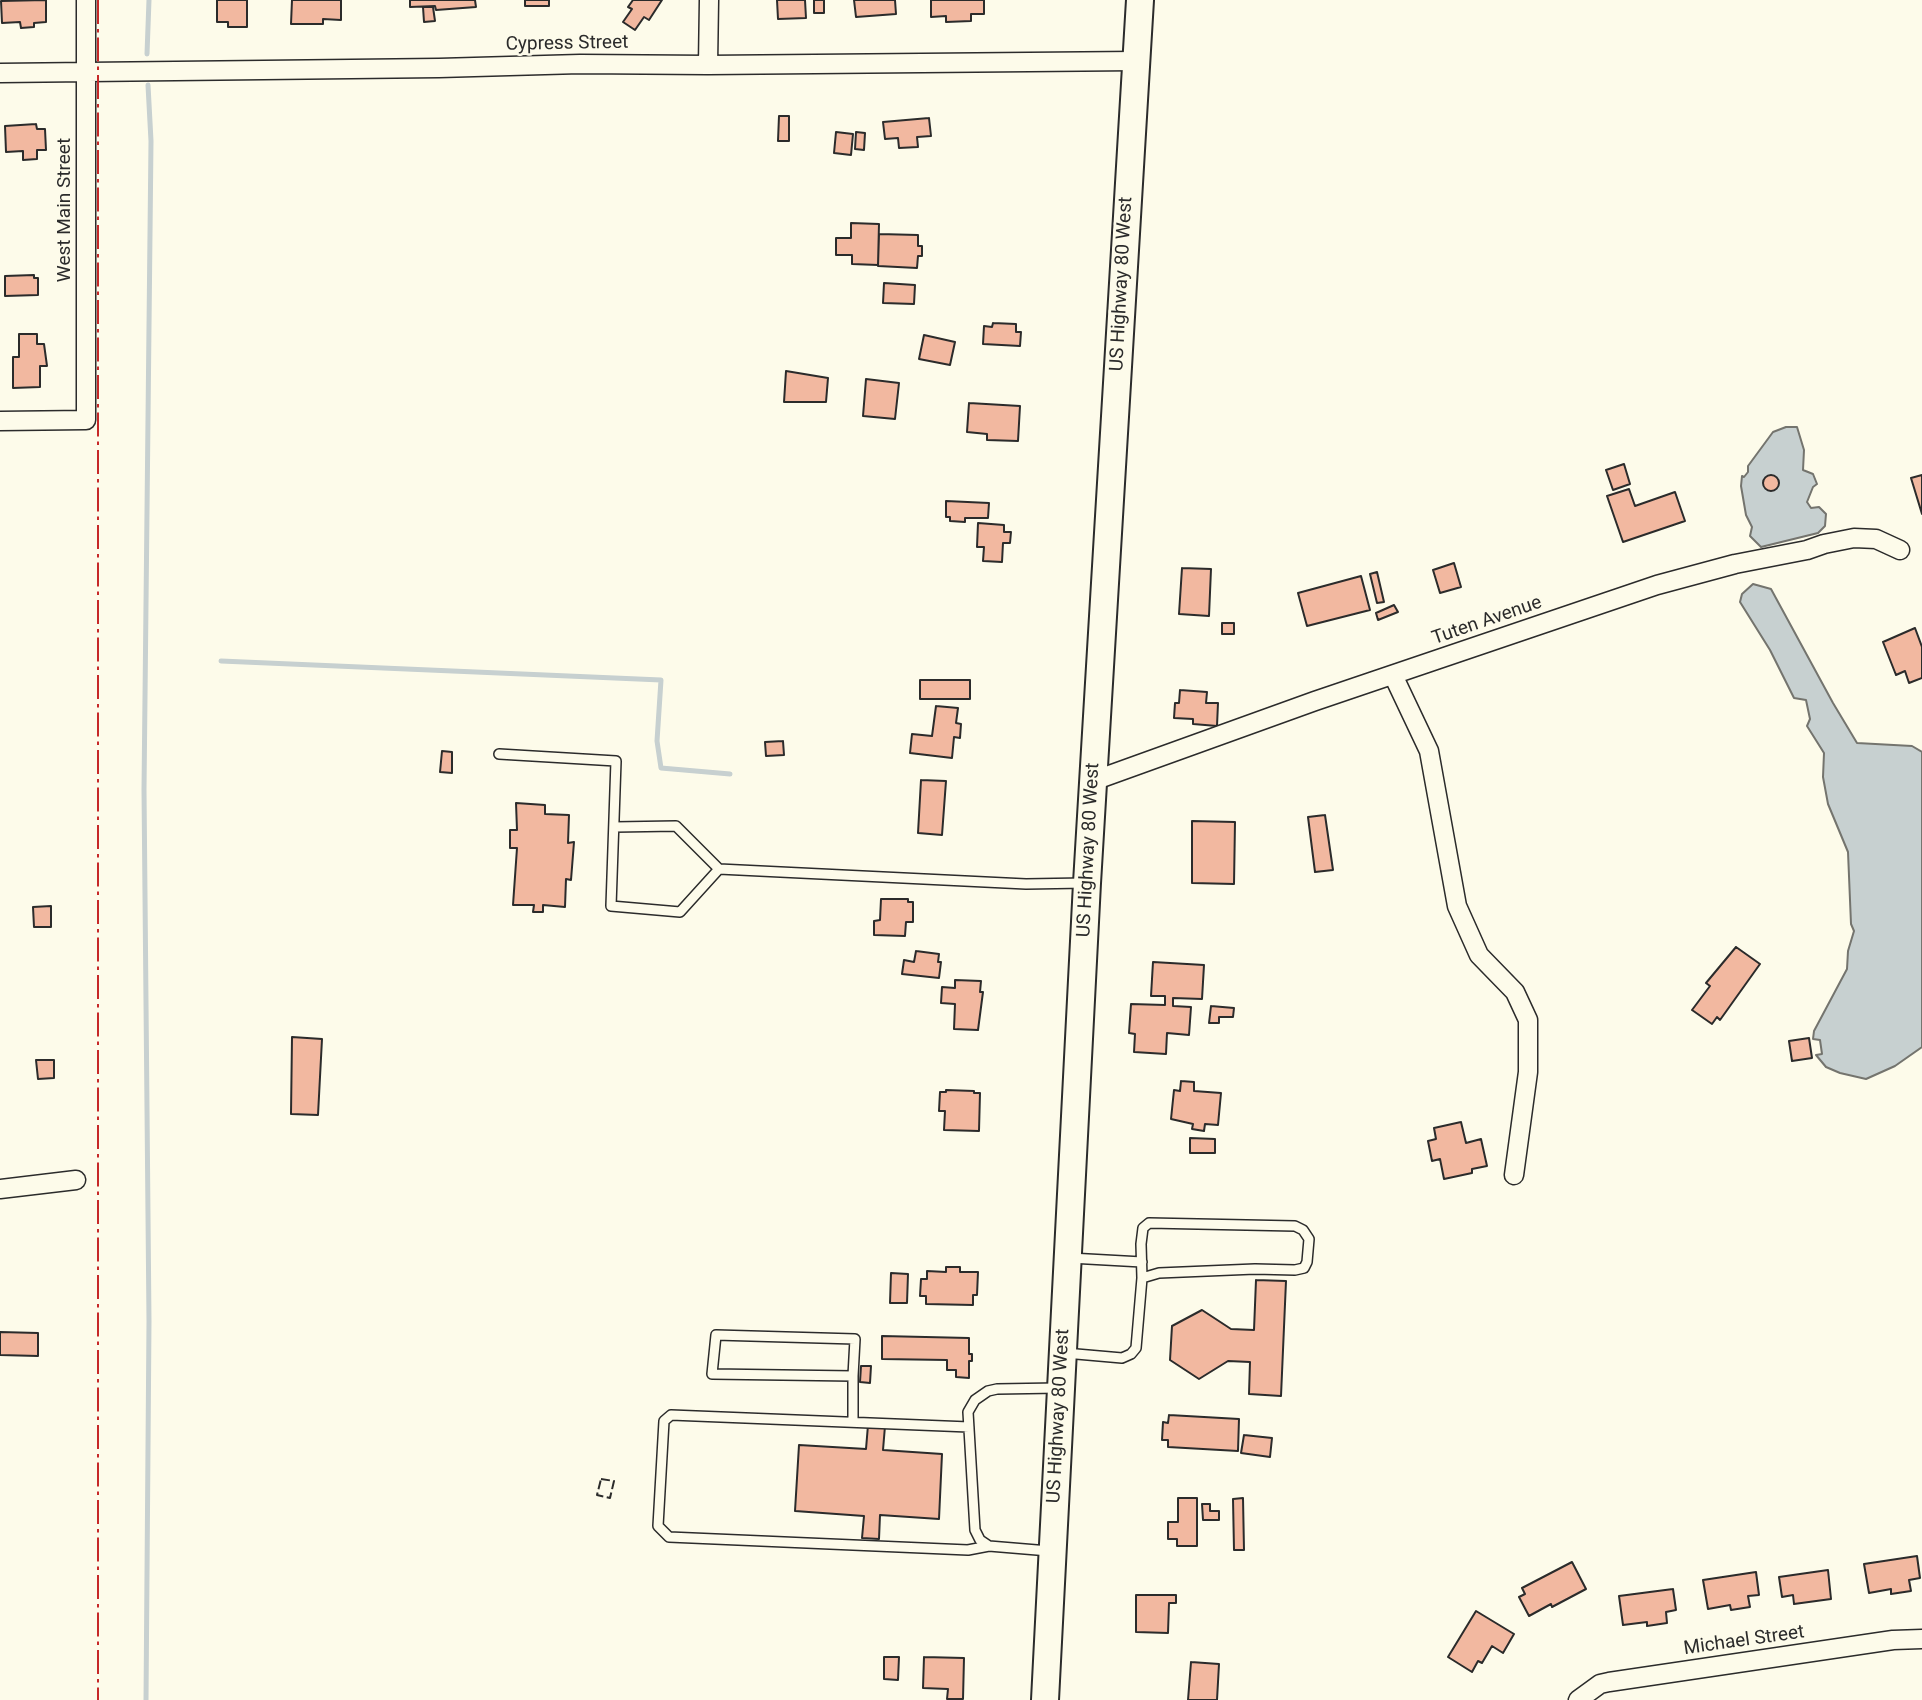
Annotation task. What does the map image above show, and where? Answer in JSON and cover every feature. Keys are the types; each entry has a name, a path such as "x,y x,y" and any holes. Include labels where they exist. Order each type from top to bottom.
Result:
{"main road":[{"name":"US Highway 80 West","path":"1045,1700 1087,883 1140,0"}],"street":[{"name":"West Main Street","path":"0,421 86,420 86,0"},
{"path":"708,65 709,0"},
{"name":"Cypress Street","path":"0,73 580,64 1136,61"},
{"name":"Tuten Avenue","path":"1093,780 1657,585 1735,564 1854,538 1876,539 1900,550"},
{"path":"1393,675 1429,751 1457,906 1479,954 1514,992 1528,1020 1528,1072 1514,1175"},
{"path":"0,1189 76,1180"},
{"name":"Michael Street","path":"1578,1700 1600,1684 1609,1682 1894,1640 1922,1639"}],"lane":[{"path":"499,754 616,761 611,906 680,912 719,869"},
{"path":"615,827 676,826 719,869 1005,884 1087,883"},
{"path":"1063,1352 1122,1358 1136,1348 1142,1278 1141,1244 1143,1228 1149,1223 1295,1226 1303,1230 1309,1239 1307,1262 1304,1268 1296,1270 1159,1273 1142,1278"},
{"path":"1069,1257 1142,1262"},
{"path":"853,1376 712,1374 716,1335 855,1339 853,1422"},
{"path":"989,1546 980,1540 975,1530 968,1412 975,1400 988,1391 1060,1388"},
{"path":"969,1427 671,1415 664,1421 658,1526 669,1537 968,1550 989,1546 1052,1551"}],"shaded area":[{"path":"1786,427 1797,427 1804,450 1803,470 1813,474 1817,484 1807,502 1811,508 1819,507 1826,514 1825,526 1818,533 1761,547 1750,536 1752,527 1746,515 1742,476 1748,472 1748,466 1773,432"},
{"path":"1753,584 1771,589 1857,743 1912,746 1922,752 1922,1047 1895,1066 1866,1079 1826,1067 1816,1055 1822,1054 1820,1040 1813,1039 1814,1031 1847,969 1848,951 1854,931 1851,924 1848,852 1828,804 1823,777 1824,753 1807,726 1810,719 1806,700 1794,698 1770,650 1740,602 1742,594"}],"building":[{"path":"46,0 46,22 21,28 20,22 2,23 1,1"},
{"path":"217,0 247,0 247,27 228,27 228,22 217,22"},
{"path":"292,0 341,0 341,20 323,19 323,24 291,24"},
{"path":"410,0 475,0 476,7 436,10 435,6 410,7"},
{"path":"525,0 549,0 549,6 525,6"},
{"path":"633,0 662,0 649,20 644,17 635,30 623,22 632,9 628,7"},
{"path":"777,0 805,0 806,18 778,19"},
{"path":"814,0 824,0 824,13 814,13"},
{"path":"854,0 895,0 896,14 856,17"},
{"path":"931,0 984,0 984,14 971,14 971,21 946,22 946,16 931,17"},
{"path":"423,7 433,7 435,21 424,22"},
{"path":"779,116 789,116 789,141 778,141"},
{"path":"929,118 931,136 917,137 918,147 899,148 898,138 885,139 883,122"},
{"path":"36,124 37,129 45,129 46,150 37,150 37,159 23,160 23,151 6,152 5,126"},
{"path":"836,132 853,134 851,155 834,153"},
{"path":"856,132 865,133 864,150 855,149"},
{"path":"851,223 879,224 878,265 852,264 852,255 836,255 836,238 851,238"},
{"path":"879,234 918,235 922,256 918,256 917,268 878,266"},
{"path":"34,275 34,278 38,278 38,295 5,296 5,276"},
{"path":"884,283 915,285 914,304 883,303"},
{"path":"993,323 1016,324 1016,332 1021,332 1020,346 983,344 984,326 992,327"},
{"path":"19,334 37,334 37,344 44,344 47,366 40,366 40,387 13,388 13,357 19,357"},
{"path":"924,335 955,342 950,365 919,359"},
{"path":"786,371 828,378 826,402 784,402"},
{"path":"866,379 899,383 895,419 863,416"},
{"path":"969,403 1020,406 1018,441 987,440 987,434 967,432"},
{"path":"1624,464 1630,484 1613,490 1606,470"},
{"path":"1771,475 1777,477 1777,489 1771,491 1765,489 1763,483 1765,477"},
{"path":"1922,475 1922,514 1911,478"},
{"path":"1629,489 1635,506 1675,492 1685,521 1623,542 1607,496"},
{"path":"946,501 989,503 988,518 965,518 965,522 950,521 950,517 946,517"},
{"path":"978,523 1004,525 1004,532 1011,532 1010,543 1003,543 1002,562 983,561 984,547 977,547"},
{"path":"1454,563 1461,587 1440,593 1433,570"},
{"path":"1182,568 1211,569 1209,616 1179,614"},
{"path":"1377,572 1384,602 1377,603 1370,574"},
{"path":"1361,576 1370,610 1307,626 1298,593"},
{"path":"1394,605 1398,612 1378,620 1376,613"},
{"path":"1222,623 1234,623 1234,634 1222,634"},
{"path":"1915,628 1922,647 1922,678 1909,683 1905,671 1896,675 1883,642"},
{"path":"920,680 970,680 970,699 920,699"},
{"path":"1180,690 1207,692 1206,703 1218,703 1217,726 1193,724 1193,719 1174,718 1175,703 1179,703"},
{"path":"936,706 958,708 956,723 961,724 960,738 954,737 952,758 910,753 912,734 932,736"},
{"path":"783,741 784,755 766,756 765,742"},
{"path":"442,751 452,752 452,773 440,772"},
{"path":"921,780 946,781 942,835 918,833"},
{"path":"516,803 545,805 545,814 569,815 568,843 574,842 571,880 566,879 565,907 543,905 543,912 533,912 534,905 513,905 517,848 510,848 510,830 517,830"},
{"path":"1325,815 1333,870 1315,872 1308,817"},
{"path":"1192,821 1235,822 1234,884 1192,883"},
{"path":"881,899 908,899 908,902 913,902 913,922 906,922 905,936 874,935 874,921 880,920"},
{"path":"51,906 51,927 34,927 33,907"},
{"path":"1736,947 1760,964 1720,1020 1717,1017 1712,1024 1692,1010 1710,986 1706,983"},
{"path":"916,951 939,954 939,978 902,974 904,960 914,962"},
{"path":"1153,962 1204,965 1202,999 1173,998 1173,1006 1191,1007 1189,1035 1167,1033 1166,1054 1134,1052 1135,1034 1129,1033 1131,1004 1165,1005 1165,996 1151,996"},
{"path":"955,980 981,981 980,992 983,992 978,1030 954,1029 955,1004 941,1003 942,987 955,988"},
{"path":"1211,1006 1234,1008 1233,1017 1219,1017 1219,1023 1209,1023"},
{"path":"292,1037 322,1039 318,1115 291,1114"},
{"path":"1809,1038 1812,1058 1792,1061 1789,1041"},
{"path":"36,1060 54,1060 54,1078 38,1079"},
{"path":"1181,1081 1194,1082 1194,1091 1221,1093 1218,1125 1205,1124 1204,1131 1192,1129 1193,1124 1171,1119 1174,1090 1180,1091"},
{"path":"946,1090 980,1093 979,1131 944,1130 945,1111 939,1111 940,1092"},
{"path":"1461,1122 1466,1143 1481,1139 1487,1166 1472,1169 1472,1173 1444,1179 1440,1159 1432,1161 1428,1141 1436,1139 1434,1128"},
{"path":"1190,1138 1215,1139 1215,1153 1190,1153"},
{"path":"946,1267 960,1267 960,1272 978,1272 977,1295 973,1295 973,1305 926,1304 926,1296 920,1296 921,1279 927,1279 927,1271 946,1272"},
{"path":"891,1273 908,1274 907,1303 890,1303"},
{"path":"1256,1280 1286,1281 1281,1396 1249,1394 1250,1362 1228,1361 1199,1379 1170,1360 1172,1326 1202,1310 1231,1329 1254,1330"},
{"path":"0,1332 38,1333 38,1356 0,1355"},
{"path":"882,1336 969,1338 972,1361 969,1361 969,1378 956,1377 956,1370 947,1370 947,1360 882,1359"},
{"path":"861,1366 871,1366 870,1383 860,1382"},
{"path":"1169,1415 1239,1419 1238,1451 1168,1447 1168,1440 1162,1440 1163,1422 1168,1423"},
{"path":"868,1425 885,1426 883,1450 942,1454 939,1519 880,1515 879,1539 862,1538 864,1516 795,1511 799,1445 866,1449"},
{"path":"1244,1435 1272,1438 1270,1457 1241,1453"},
{"path":"1178,1498 1197,1498 1197,1546 1177,1546 1177,1539 1168,1539 1168,1522 1178,1522"},
{"path":"1243,1498 1244,1550 1234,1550 1233,1499"},
{"path":"1202,1504 1210,1504 1210,1511 1219,1511 1219,1520 1203,1520"},
{"path":"1917,1556 1920,1578 1909,1580 1911,1591 1891,1594 1891,1589 1869,1593 1864,1564"},
{"path":"1572,1562 1586,1589 1529,1616 1519,1597 1525,1594 1522,1588"},
{"path":"1828,1570 1831,1599 1794,1604 1793,1595 1782,1597 1779,1577"},
{"path":"1756,1572 1759,1595 1748,1596 1750,1607 1731,1610 1730,1605 1708,1609 1703,1580"},
{"path":"1673,1589 1676,1610 1666,1612 1667,1623 1623,1625 1619,1596"},
{"path":"1136,1595 1176,1595 1176,1603 1169,1603 1168,1633 1136,1632"},
{"path":"1476,1611 1514,1634 1503,1653 1492,1646 1482,1663 1478,1661 1472,1672 1448,1657"},
{"path":"884,1657 899,1657 898,1680 884,1679"},
{"path":"924,1657 964,1658 963,1699 947,1699 948,1689 923,1688"},
{"path":"1191,1662 1219,1664 1217,1700 1188,1700"}],"waterway":[{"path":"147,54 149,0"},
{"path":"146,1700 149,1321 144,789 151,141 148,85"},
{"path":"221,661 661,680 657,741 661,768 730,774"}],"fence":[{"path":"601,1479 614,1481 610,1498 597,1495 601,1479"}],"power":[{"path":"98,0 98,1700"}]}
